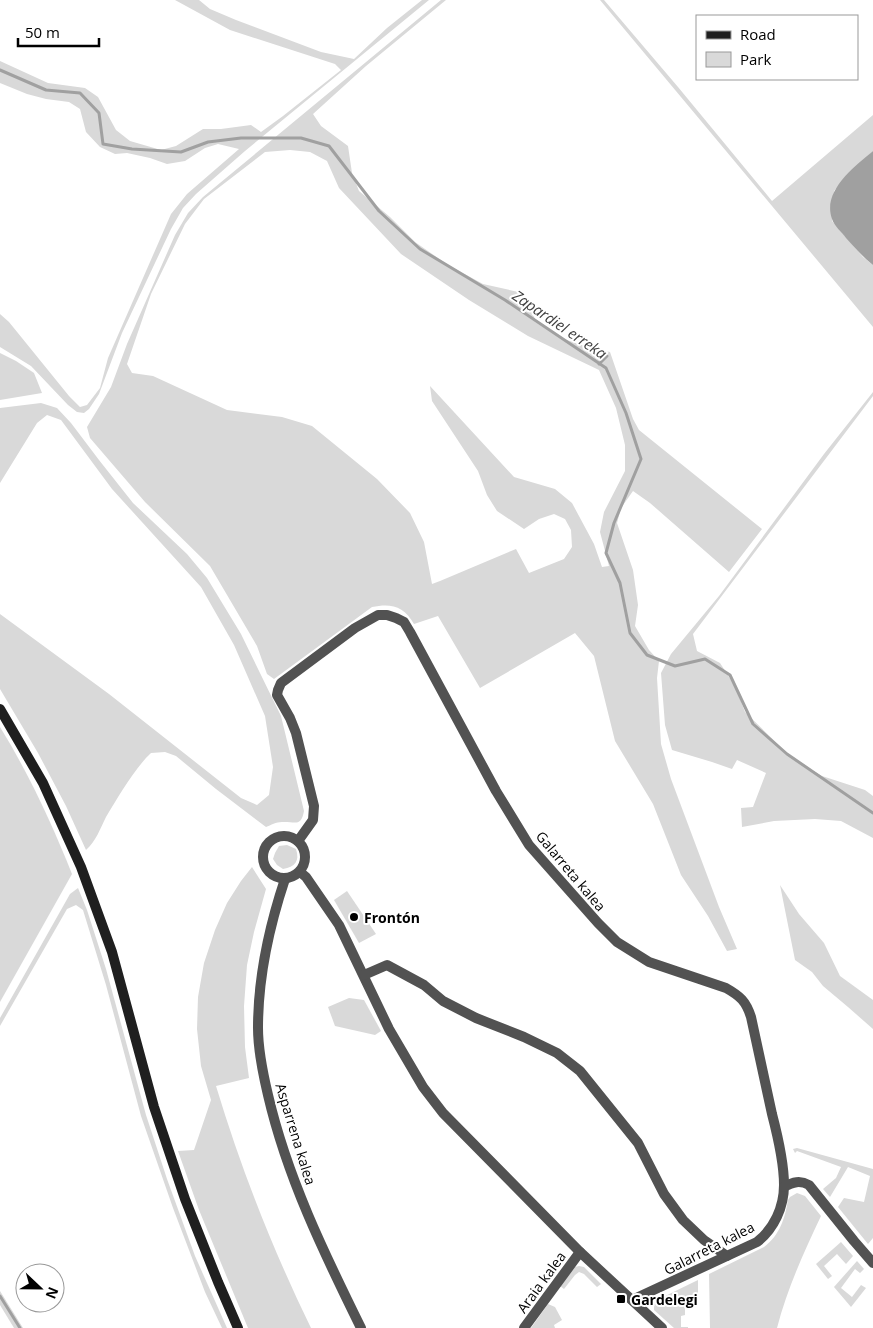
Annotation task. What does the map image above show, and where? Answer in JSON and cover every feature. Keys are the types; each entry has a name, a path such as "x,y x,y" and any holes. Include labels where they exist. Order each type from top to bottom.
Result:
{"main road":[{"path":"0,709 43,783 82,867 112,952 154,1107 185,1199 238,1328"}],"street":[{"name":"Galarreta kalea","path":"298,841 313,820 314,806 296,733 278,695 278,690 281,684 355,628 378,615 387,615 404,622 496,791 529,845 598,923 617,942 649,962 726,988 736,994 747,1005 782,1160 784,1186 777,1216 766,1235 757,1242 632,1300"},
{"path":"290,836 304,848 306,856 300,872 293,877 285,879 272,875 267,870 263,855 266,846 272,839 290,836"},
{"path":"300,872 306,877 339,925 389,1029 423,1087 443,1112 580,1252 662,1328"},
{"name":"Asparrena kalea","path":"285,879 273,917 263,961 258,1029 264,1078 273,1117 293,1177 338,1282 361,1328"},
{"path":"364,975 387,965 424,985 443,1000 476,1018 524,1037 557,1053 580,1071 638,1143 664,1194 683,1220 704,1240 726,1256"},
{"path":"784,1186 798,1182 809,1185 873,1263"},
{"name":"Araia kalea","path":"524,1328 580,1252"}],"green space":[{"path":"175,0 199,0 210,9 236,20 321,52 354,59 387,28 422,0 429,0 245,151 196,194 183,208 171,229 122,333 99,394 89,409 84,413 77,412 31,366 0,347 0,314 9,322 69,396 80,407 87,405 100,388 108,358 171,214 187,194 239,149 218,144 205,148 185,161 167,164 127,153 115,154 100,147 86,132 80,109 69,102 27,94 0,83 0,61 48,83 85,88 98,97 116,130 130,141 161,150 176,146 203,129 251,125 261,132 341,70 335,64 230,30"},
{"path":"441,0 446,0 366,66 313,114 321,126 348,146 352,173 359,191 390,217 415,242 448,265 483,284 523,293 535,319 564,339 590,348 610,352 633,419 639,430 762,529 729,572 650,503 633,491 621,508 617,523 633,570 638,605 635,626 649,650 659,661 657,678 661,744 671,779 719,907 737,949 727,951 708,916 681,875 653,804 615,741 594,656 575,633 480,688 438,616 414,624 406,613 396,607 385,605 372,607 274,679 267,674 257,646 210,566 145,502 90,438 87,427 111,387 127,344 175,235 188,213 203,197","holes":["290,150 310,152 327,161 339,188 401,254 469,300 528,336 599,370 616,408 625,445 625,471 604,512 600,532 609,566 602,567 594,544 572,503 555,489 514,477 430,386 432,401 478,471 487,495 497,511 524,529 539,519 554,514 565,519 571,530 572,547 564,559 529,573 516,549 432,584 424,542 410,513 377,479 312,426 282,417 227,410 153,376 132,373 127,364 151,294 185,224 204,199 265,152"]},
{"path":"600,0 604,0 772,201 873,115 873,151 845,177 834,191 832,221 863,257 873,265 873,327"},
{"path":"0,353 34,373 42,393 0,400"},
{"path":"873,392 873,396 693,634 697,651 720,663 735,686 745,712 793,759 822,776 865,790 873,796 873,838 841,821 815,819 774,821 742,827 741,808 753,807 766,773 737,760 732,769 672,750 665,725 661,673 671,654 719,596 824,454"},
{"path":"41,403 57,408 71,423 133,503 187,554 207,578 241,634 281,716 304,811 299,822 280,822 266,827 176,756 165,752 151,753 127,783 95,839 86,850 66,806 38,753 0,689 0,614 109,694 241,798 257,805 269,795 273,767 265,716 234,645 201,587 112,489 61,420 47,415 37,423 0,483 0,408"},
{"path":"0,727 39,799 72,874 0,1002"},
{"path":"287,845 296,849 297,860 291,867 283,869 273,859 279,846"},
{"path":"252,867 266,889 247,965 244,1006 245,1047 249,1078 216,1086 236,1148 259,1209 311,1328 248,1328 199,1210 178,1151 194,1150 211,1100 201,1066 197,1029 198,997 204,963 215,930 227,903"},
{"path":"780,885 799,914 824,943 840,976 873,1000 873,1029 823,986 812,972 795,960"},
{"path":"78,888 106,969 146,1115 167,1179 195,1256 227,1328 222,1328 205,1292 173,1208 141,1116 106,985 83,910 76,905 67,909 0,1026 0,1018 70,894"},
{"name":"Frontón","path":"347,891 376,934 359,943 334,900"},
{"path":"349,998 364,1000 381,1031 375,1035 335,1026 328,1007"},
{"path":"797,1148 873,1169 873,1238 868,1244 838,1207 844,1198 864,1202 870,1176 848,1167 830,1197 823,1189 836,1178 841,1167 797,1151 795,1153 793,1149"},
{"path":"797,1193 805,1196 821,1216 791,1285 777,1328 710,1328 709,1274 764,1247 770,1242 781,1226 788,1200"},
{"path":"841,1242 853,1256 846,1264 837,1254 824,1266 832,1276 828,1279 816,1264"},
{"path":"857,1261 864,1269 860,1273 855,1269 841,1288 852,1297 861,1285 866,1288 851,1307 834,1287"},
{"path":"575,1267 584,1267 601,1284 597,1287 584,1274 579,1272 564,1289 560,1286"},
{"path":"698,1280 698,1303 685,1304 685,1315 681,1316 681,1327 688,1328 674,1328 654,1310 654,1304 659,1299"},
{"path":"0,1291 23,1328 14,1328 0,1305"},
{"path":"548,1304 555,1307 562,1320 554,1325 555,1328 531,1328"}],"shaded area":[{"path":"873,151 873,265 836,227 830,209 836,189 842,180"}],"waterway":[{"name":"Zapardiel erreka","path":"0,70 46,90 80,93 99,113 103,144 132,149 181,152 208,142 241,138 301,138 329,146 379,211 420,249 505,300 606,368 626,413 641,459 614,523 606,553 620,583 630,633 647,655 675,666 705,659 730,675 753,724 787,754 873,813"},
{"path":"599,364 607,356"},
{"path":"0,1296 20,1328"}],"place":[{"name":"Frontón","path":"354,917"},
{"name":"Gardelegi","path":"621,1299"}]}
